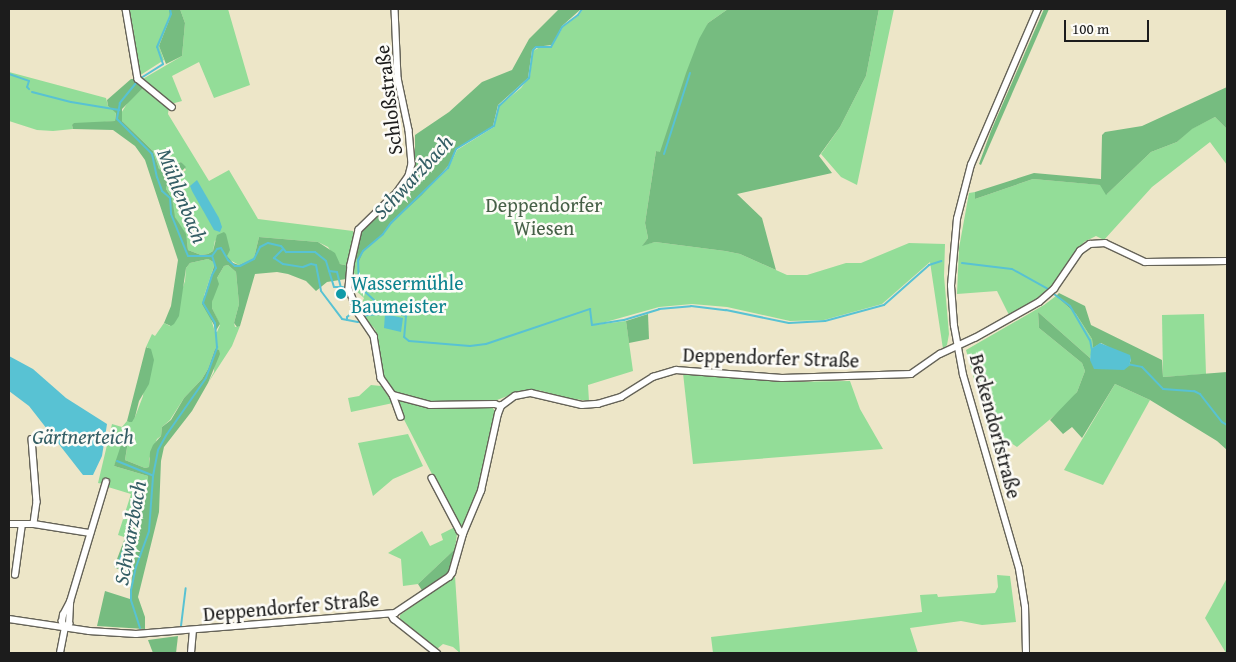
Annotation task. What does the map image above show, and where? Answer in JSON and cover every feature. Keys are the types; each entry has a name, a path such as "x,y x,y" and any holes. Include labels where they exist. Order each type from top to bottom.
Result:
{"street":[{"path":"126,9 138,80 172,107"},
{"name":"Schloßstraße","path":"395,9 398,78 409,130 412,164 409,176 398,192 359,230 349,284 356,308 369,327 377,344 383,384 393,395 401,416"},
{"name":"Beckendorfstraße","path":"1026,653 1024,607 1019,569 963,374 952,306 952,278 954,236 960,205 977,149 1038,9"},
{"name":"Deppendorfer Straße","path":"9,619 65,628 123,634 193,631 391,614 403,609 449,577 455,567 463,534 481,491 501,406 515,396 531,393 582,405 603,403 621,398 653,377 676,370 782,378 903,375 917,371 935,357 1004,323 1045,298 1054,289 1080,251 1090,244 1105,243 1145,262 1227,261"},
{"path":"393,395 430,405 495,404 501,406"},
{"path":"32,439 37,502 34,524"},
{"path":"432,478 460,532 463,534"},
{"path":"60,653 65,628 69,624 70,602 106,482"},
{"path":"9,524 34,524 90,533"},
{"path":"15,575 22,524"},
{"path":"391,614 437,653"},
{"path":"191,653 193,631"}],"green space":[{"path":"128,9 170,10 170,18 159,46 164,60 139,76 133,27"},
{"path":"169,9 180,9 185,23 182,56 166,64 159,46 170,18"},
{"path":"180,9 228,9 250,85 214,98 199,62 172,76 182,101 171,104 141,80 182,56 185,23"},
{"path":"559,9 581,9 562,26 552,45 535,47 532,50 528,78 498,105 493,126 456,149 449,165 422,195 391,223 383,235 363,252 359,261 355,259 361,231 412,179 415,167 415,135 449,112 482,82 512,70 529,39"},
{"name":"Deppendorfer Wiesen","path":"583,9 728,9 708,23 665,155 656,151 645,223 648,238 643,245 655,242 725,251 740,254 787,275 807,275 846,263 861,263 909,243 945,244 944,276 949,334 947,345 943,349 930,262 882,304 824,320 790,321 727,307 692,304 659,307 595,325 626,321 633,371 588,385 589,401 567,398 538,390 523,390 497,400 430,402 401,396 394,392 384,378 375,329 366,320 360,307 364,298 353,288 353,281 357,278 353,271 355,259 358,261 363,252 383,235 391,223 448,169 457,150 494,127 499,106 521,88 530,76 533,51 540,47 551,47 563,27 579,15"},
{"path":"728,9 879,9 866,76 840,127 819,156 832,173 737,194 762,218 776,270 740,254 725,251 655,242 642,246 648,238 645,223 656,151 660,152 699,39 708,23"},
{"path":"879,9 894,9 857,185 841,177 821,154 840,127 866,76"},
{"path":"1044,9 1049,9 981,165 979,164 991,131"},
{"path":"9,72 106,98 108,106 116,112 115,121 72,125 73,129 53,131 37,130 9,121"},
{"path":"131,79 135,79 143,88 122,109 122,121 153,151 159,169 163,170 181,162 186,167 167,185 166,189 172,198 175,217 186,234 188,250 201,255 208,254 213,251 217,235 224,232 230,250 227,256 233,263 239,265 254,258 259,237 318,242 335,253 340,264 349,266 346,279 327,282 316,291 306,281 288,274 277,272 255,274 240,326 237,327 234,323 239,304 236,272 228,265 224,266 217,278 219,284 212,302 212,308 220,324 215,332 214,325 202,304 215,263 208,259 190,263 186,268 179,316 171,326 164,323 171,306 178,260 145,160 135,146 113,130 73,129 72,125 74,123 115,121 116,113 108,106 107,100"},
{"path":"1227,87 1227,129 1215,117 1192,129 1177,142 1151,152 1106,195 1100,185 1033,179 975,199 975,192 1034,173 1101,179 1102,135 1105,132 1142,126"},
{"path":"143,88 169,106 168,114 209,181 229,170 258,219 353,231 354,236 349,266 340,264 328,247 318,242 259,237 254,258 239,265 228,259 215,240 213,251 208,254 201,255 188,250 187,242 173,213 172,198 166,189 167,185 186,170 181,162 163,170 159,169 153,151 122,121 120,115 128,102"},
{"path":"1215,117 1227,129 1227,165 1210,142 1152,187 1104,240 1096,236 1084,242 1056,283 1035,302 1010,317 997,291 957,294 959,248 969,193 975,192 975,199 1033,179 1101,185 1107,194 1151,152 1177,142 1191,129"},
{"path":"208,259 215,263 204,296 215,332 217,332 220,325 212,308 212,302 217,278 224,266 228,265 236,272 239,304 234,323 235,327 240,326 232,346 208,383 214,372 215,349 208,369 202,379 184,398 170,420 162,427 161,436 157,439 149,459 149,467 145,468 125,460 129,436 114,466 148,476 148,480 140,488 140,498 128,533 124,537 118,535 131,494 98,483 112,424 122,427 127,421 130,422 135,417 143,396 148,347 146,347 152,334 155,336 164,323 170,326 185,281 186,268 190,263"},
{"path":"1059,293 1085,306 1091,325 1162,360 1163,377 1227,372 1227,450 1217,441 1150,400 1115,384 1082,438 1072,427 1063,434 1050,420 1077,392 1085,371 1082,363 1039,328 1038,312 1090,360 1129,366 1131,359 1101,343 1093,348 1092,339 1076,314 1056,296"},
{"path":"1056,296 1076,314 1092,339 1093,348 1090,358 1038,312 1039,328 1082,363 1085,371 1077,392 1067,405 1017,447 987,427 966,350 1044,305"},
{"path":"648,314 649,339 629,343 626,321"},
{"path":"1204,314 1206,374 1163,377 1162,315"},
{"path":"146,347 151,349 154,360 149,384 139,401 135,417 132,422 129,422 127,421"},
{"path":"215,349 219,350 220,354 208,383 192,411 164,447 161,461 159,512 138,597 145,617 145,629 97,626 105,591 130,599 132,576 114,567 140,498 141,484 148,480 148,476 114,466 126,430 129,435 125,460 145,468 149,467 150,452 161,436 162,427 171,420 184,398 202,379 208,369"},
{"path":"683,373 779,382 850,381 860,409 883,449 693,464"},
{"path":"1115,384 1150,400 1103,485 1064,470"},
{"path":"371,385 381,386 393,403 351,412 348,398 359,396"},
{"path":"397,400 429,407 491,406 495,411 480,487 463,529 461,529 396,404"},
{"path":"408,434 423,466 393,479 373,496 358,443"},
{"path":"455,527 457,534 455,549 418,584 403,586 401,559 388,553 422,531 430,546 443,540 441,534"},
{"path":"455,549 450,571 423,592 418,584"},
{"path":"997,575 1010,576 1016,622 982,625 961,621 910,628 918,653 713,653 711,637 922,612 920,595 937,594 938,597 995,593 998,587"},
{"path":"455,576 460,653 453,647 443,644 437,649 400,620 400,615"},
{"path":"1227,578 1227,653 1226,653 1205,618"},
{"path":"178,636 176,653 153,653 148,640"}],"water":[{"path":"197,180 219,218 222,227 220,232 214,230 192,191 190,186"},
{"path":"385,314 403,318 401,332 384,328"},
{"path":"1100,343 1130,355 1129,366 1124,370 1094,369 1090,360 1091,349"},
{"name":"Gärtnerteich","path":"9,356 33,369 66,398 107,424 102,456 93,475 83,475 29,406 9,391"},
{"path":"129,541 133,546 126,568 122,570 118,566 118,562 125,542"}],"waterway":[{"name":"Mühlenbach","path":"141,78 163,64 157,47 171,14 170,9"},
{"name":"Schwarzbach","path":"352,286 359,287 358,260 363,251 383,234 391,223 448,168 456,149 494,126 499,106 529,78 533,50 536,47 551,47 562,27 578,15 582,9"},
{"path":"664,154 690,73"},
{"path":"9,74 29,81 27,87 29,89"},
{"name":"Mühlenbach","path":"136,83 120,103 117,119 152,154 157,177 162,191 170,198 171,214 188,256 212,256"},
{"path":"32,92 71,102 119,110"},
{"name":"Schwarzbach","path":"140,628 131,600 131,590 136,567 149,531 153,476 158,450 206,378 217,347 215,323 203,303 216,268 212,256 217,249 221,248 228,260 235,266 240,266 254,259 260,247 268,243 281,246 286,252 315,252 326,261 334,287 343,287"},
{"path":"283,249 274,258 283,264 303,267 311,264 316,265 321,291 342,319 358,322 367,315 381,314 387,308 406,316 404,337 409,341 470,346 486,344 590,309 592,325 624,320 659,309 691,306 726,310 789,323 825,321 884,305 929,265 941,261"},
{"path":"962,263 1012,269 1048,289"},
{"name":"Schwarzbach","path":"329,271 337,272 341,288"},
{"path":"347,320 347,317 352,313 364,306 370,306 375,301 360,287"},
{"path":"1054,294 1070,306 1090,340 1092,350"},
{"path":"1127,364 1142,367 1163,389 1194,391 1200,394 1222,422 1227,425"},
{"path":"117,461 152,475"},
{"path":"181,626 186,588"}],"place":[{"name":"Wassermühle Baumeister","path":"341,294"}]}
